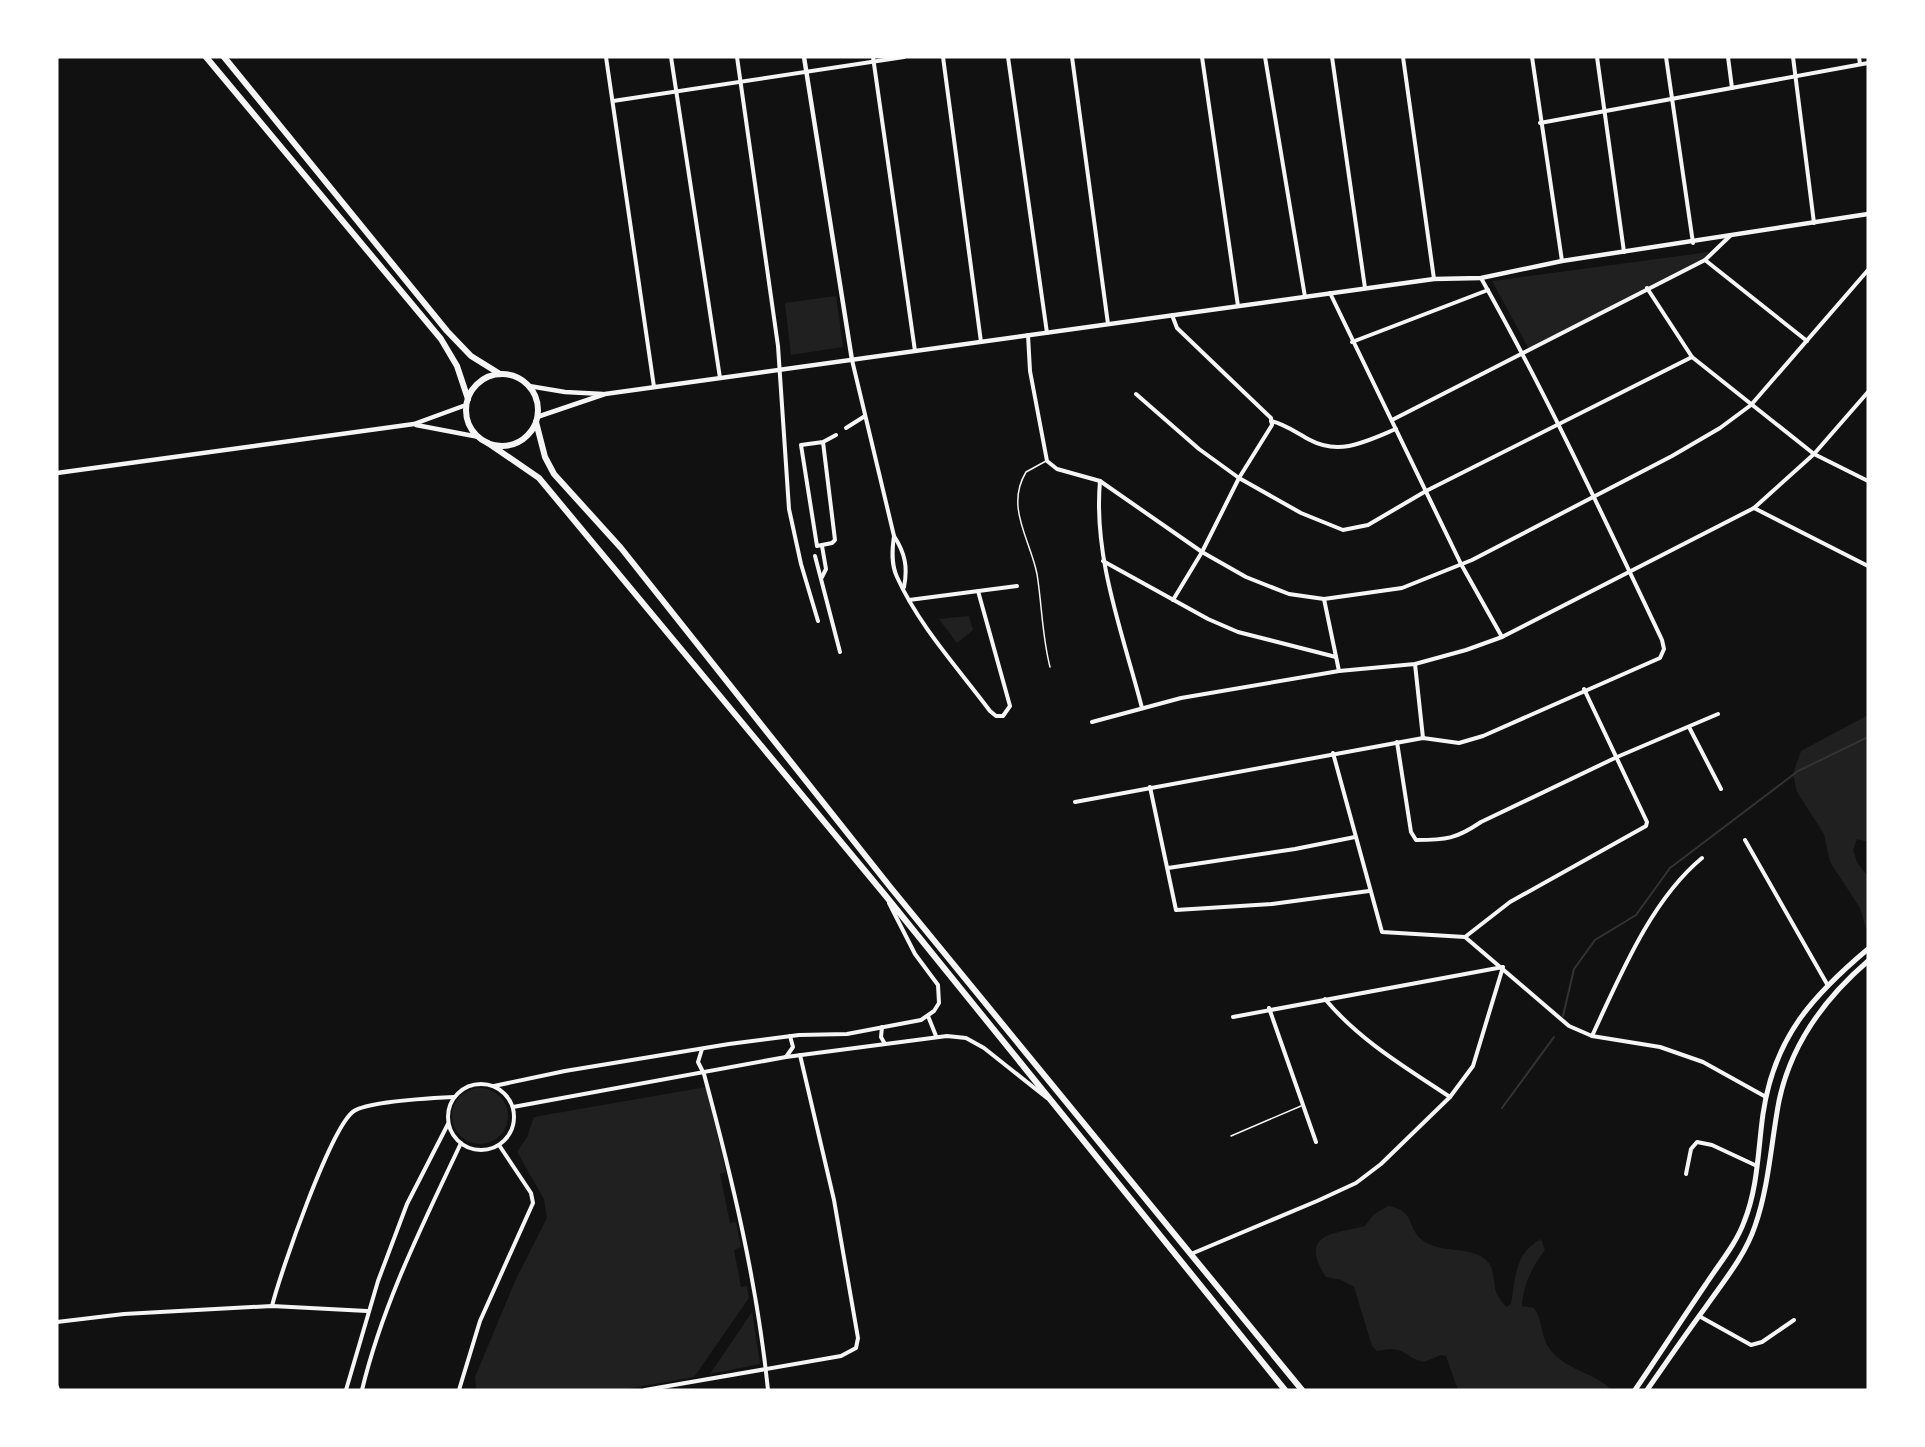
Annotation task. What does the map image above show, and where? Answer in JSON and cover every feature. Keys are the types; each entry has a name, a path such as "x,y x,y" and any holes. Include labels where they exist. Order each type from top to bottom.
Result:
{"main road":[{"path":"206,57 441,339 457,366 467,402 468,423 479,437 539,478 885,895 1285,1390"},
{"path":"224,57 447,330 471,356 500,374 521,379 529,386 535,396 537,420 545,457 559,481 621,548 891,888 1302,1390"},
{"path":"467,402 480,382 500,374"},
{"path":"488,443 499,446 522,440 537,420"},
{"path":"1635,1390 1745,1221 1757,1166 1766,1097 1775,1066 1795,1025 1827,984 1868,949"},
{"path":"1647,1390 1735,1266 1754,1228 1764,1195 1780,1099 1788,1071 1807,1030 1830,996 1868,961"}],"street":[{"path":"606,57 654,387"},
{"path":"671,57 720,378"},
{"path":"737,57 779,370 789,509 801,564 818,621"},
{"path":"804,57 852,360 894,536 905,558 907,573 904,588"},
{"path":"613,100 806,72 873,59 904,57"},
{"path":"943,57 981,342"},
{"path":"1008,57 1047,333"},
{"path":"1072,57 1108,324"},
{"path":"1202,57 1238,306"},
{"path":"1265,57 1305,297"},
{"path":"1332,57 1365,288"},
{"path":"1403,57 1434,279"},
{"path":"1532,57 1562,261"},
{"path":"1597,57 1624,252"},
{"path":"1666,57 1693,243"},
{"path":"1728,57 1732,88"},
{"path":"1793,57 1814,223"},
{"path":"1859,57 1860,64"},
{"path":"873,59 915,351"},
{"path":"1540,123 1868,63"},
{"path":"529,386 565,392 605,394 1365,288 1434,279 1480,278 1562,261 1693,243 1868,214"},
{"path":"1392,420 1647,288 1706,260 1730,236"},
{"path":"1706,260 1807,341"},
{"path":"1028,335 1030,371 1047,461 1057,469 1100,481 1202,552 1246,577 1289,594 1324,599 1402,588 1461,564 1594,497 1697,441 1751,405 1868,270"},
{"path":"1075,802 1423,738 1459,743 1483,736 1584,689 1660,658 1664,649 1629,570 1523,354 1480,278"},
{"path":"1647,288 1692,357 1814,454 1868,481"},
{"path":"1352,342 1488,290"},
{"path":"1330,293 1461,564 1502,637"},
{"path":"1172,315 1176,328 1271,421 1285,425 1316,443 1334,447 1357,445 1396,429"},
{"path":"1136,394 1199,449 1239,478 1301,513 1343,530 1368,525 1426,491 1692,357"},
{"path":"1092,722 1181,698 1339,671 1416,664 1502,637 1754,508 1814,454 1868,392"},
{"path":"537,420 605,394"},
{"path":"57,473 414,424 467,402"},
{"path":"846,428 865,416"},
{"path":"1173,600 1202,552 1239,478 1268,435 1271,421"},
{"path":"414,424 479,437"},
{"path":"823,442 835,540 817,546 814,540 801,450 805,442 823,442 836,435"},
{"path":"1100,481 1097,513 1103,561 1142,708"},
{"path":"1754,508 1868,566"},
{"path":"894,536 892,560 896,577 909,600 990,711 996,716 1003,716 1008,712 1010,706 978,591"},
{"path":"822,546 826,569 822,578"},
{"path":"815,556 840,652"},
{"path":"1103,561 1173,600 1239,632 1336,657"},
{"path":"909,600 1017,586"},
{"path":"1324,599 1339,671"},
{"path":"1416,664 1423,738"},
{"path":"1466,937 1490,915 1510,902 1643,829 1647,822 1584,689"},
{"path":"1397,742 1408,823 1416,840 1461,836 1481,822 1617,757 1718,714"},
{"path":"1689,727 1721,789"},
{"path":"1333,753 1382,932 1466,937 1569,1026 1592,1036 1660,1047 1703,1062 1766,1097"},
{"path":"1150,787 1176,910 1272,904 1369,891"},
{"path":"1168,868 1295,849 1356,837"},
{"path":"1745,840 1827,984"},
{"path":"1592,1036 1631,953 1684,873 1702,858"},
{"path":"272,1306 308,1202 332,1146 349,1116 363,1108 454,1097 472,1085 494,1086 544,1075 702,1048 790,1036 847,1034 928,1016 939,1003 938,986 915,954 885,895"},
{"path":"1191,1254 1356,1183 1381,1164 1450,1097 1473,1066 1503,967"},
{"path":"1233,1017 1269,1008 1405,986 1503,967"},
{"path":"1324,998 1342,1020 1383,1053 1450,1097"},
{"path":"1269,1008 1316,1142"},
{"path":"928,1016 936,1036"},
{"path":"882,1028 881,1037 886,1044"},
{"path":"786,1057 793,1047 790,1036"},
{"path":"513,1107 704,1074 786,1057 936,1036 966,1038 984,1048 1050,1101"},
{"path":"702,1048 698,1062 704,1074 737,1201 756,1297 768,1390"},
{"path":"645,1390 841,1356 852,1352 858,1343 834,1200 800,1055"},
{"path":"448,1124 451,1132 461,1143 478,1150 499,1145 513,1128 513,1107 502,1091 494,1086"},
{"path":"346,1390 367,1311 407,1204 448,1124 450,1105 454,1097"},
{"path":"1686,1174 1691,1149 1697,1142 1712,1145 1757,1166"},
{"path":"362,1390 371,1354 405,1263 461,1143"},
{"path":"459,1390 480,1322 533,1203 531,1193 499,1145"},
{"path":"57,1322 124,1314 272,1306 367,1311"},
{"path":"1699,1316 1751,1345 1762,1342 1794,1320"},
{"path":"677,1384 678,1390"}],"lane":[{"path":"1047,461 1034,465 1021,481 1018,513 1036,573 1044,641 1050,667"},
{"path":"1231,1136 1302,1106"}],"shaded area":[{"path":"1709,252 1701,261 1529,349 1492,281"},
{"path":"836,296 843,347 791,355 785,303"},
{"path":"969,616 973,630 957,643 939,619"},
{"path":"1868,715 1868,842 1857,839 1853,850 1857,862 1868,877 1868,934 1860,908 1830,862 1824,834 1797,792 1793,774 1801,751"},
{"path":"706,1087 726,1172 720,1174 730,1223 736,1222 741,1247 734,1250 741,1287 747,1286 749,1298 694,1377 620,1390 485,1390 476,1388 475,1377 516,1279 547,1218 544,1199 517,1152 527,1137 534,1117"},
{"path":"480,1088 491,1090 500,1096 506,1105 508,1116 506,1127 500,1136 491,1142 480,1144 469,1142 460,1136 454,1127 452,1116 454,1105 460,1096 469,1090"},
{"path":"1388,1206 1403,1211 1419,1237 1432,1246 1473,1253 1487,1261 1493,1272 1496,1292 1506,1307 1511,1304 1521,1259 1532,1245 1541,1239 1545,1250 1529,1277 1524,1290 1522,1306 1534,1308 1540,1319 1546,1343 1555,1355 1599,1380 1611,1390 1458,1390 1446,1356 1441,1355 1424,1362 1394,1349 1377,1351 1372,1346 1354,1287 1341,1280 1326,1277 1318,1262 1316,1251 1318,1243 1324,1238 1365,1226 1373,1215"},
{"path":"752,1312 760,1364 710,1374"}],"waterway":[{"path":"1563,1016 1574,969 1595,940 1636,915 1670,868 1798,771 1868,737"},
{"path":"1502,1108 1554,1037"}]}
